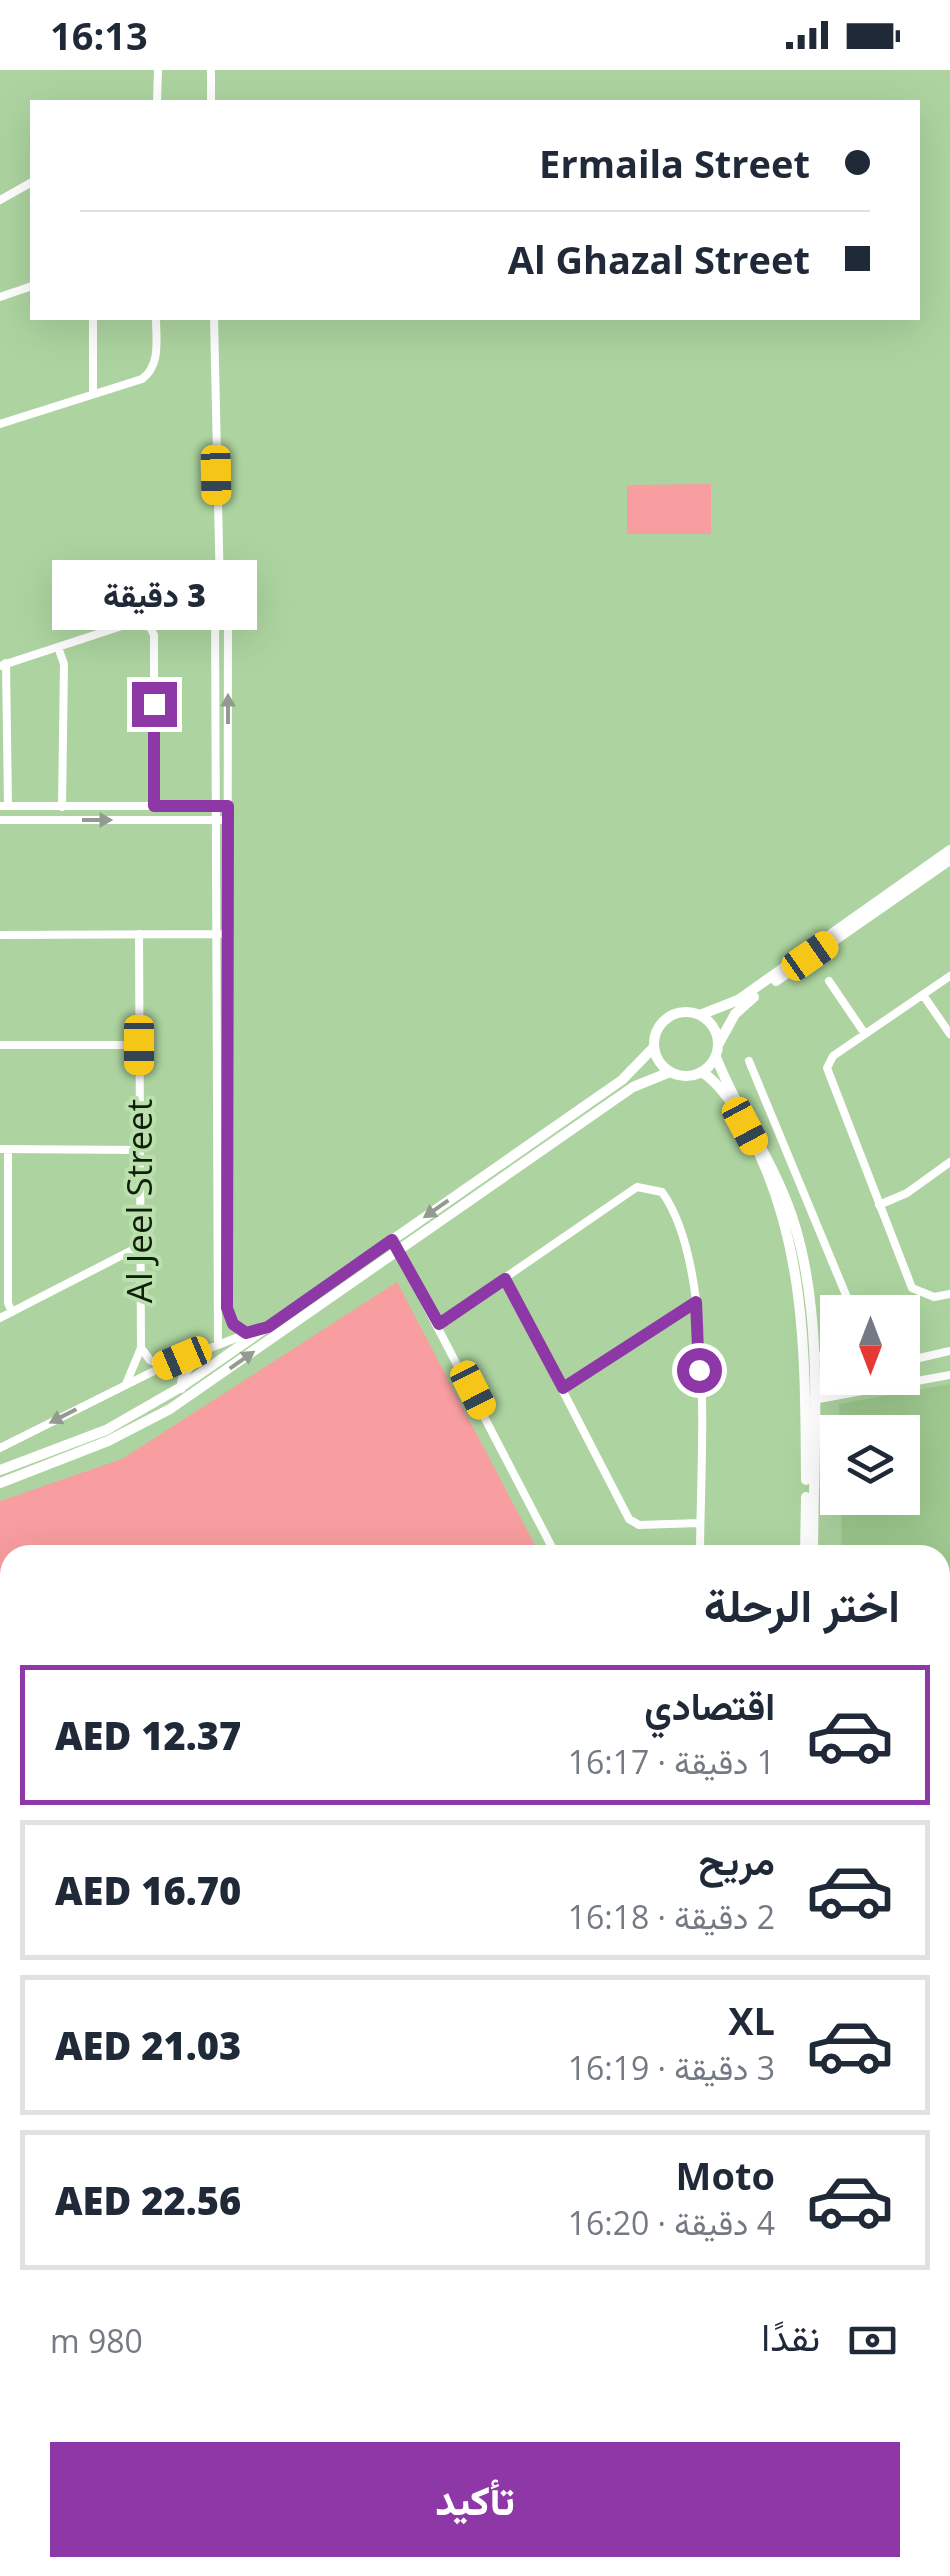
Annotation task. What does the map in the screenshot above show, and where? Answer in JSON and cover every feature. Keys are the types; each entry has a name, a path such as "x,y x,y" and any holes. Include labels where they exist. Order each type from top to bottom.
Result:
{"street":[{"path":"158,70 158,100"},
{"path":"211,100 212,70"},
{"path":"0,200 30,183"},
{"path":"0,297 30,287"},
{"path":"92,394 93,320"},
{"path":"0,424 152,372 156,320"},
{"path":"214,320 220,592 215,610 218,1344"},
{"path":"220,592 228,607 227,1308 233,1324 246,1333"},
{"path":"154,806 154,635 150,627 131,623 3,664 4,806 154,806 216,806 228,806"},
{"path":"58,647 64,664 62,820"},
{"path":"0,820 229,820"},
{"path":"700,1015 738,1000 950,850"},
{"path":"809,1545 816,1399 804,1259 788,1202 716,1057 718,1043 729,1022 750,1000 950,860"},
{"name":"Al Jeel Street","path":"126,1384 140,1348 139,934"},
{"path":"0,935 228,934"},
{"path":"950,976 832,1056 827,1068 912,1288 934,1297 950,1294"},
{"path":"829,981 866,1034"},
{"path":"923,995 950,1034"},
{"path":"716,1057 702,1072 682,1076 658,1062 654,1047 658,1027 682,1012 700,1015 714,1026 718,1043"},
{"path":"0,1045 139,1045"},
{"path":"0,1470 106,1430 181,1387 622,1080 654,1047"},
{"path":"750,1061 845,1295"},
{"path":"0,1483 108,1441 192,1395 633,1087 670,1072"},
{"path":"702,1072 727,1096 758,1150 780,1202 796,1261 802,1318 809,1545"},
{"path":"12,1312 8,1303 4,1149 140,1150"},
{"path":"879,1206 907,1193 950,1162"},
{"path":"439,1324 637,1187 662,1192 674,1213 696,1302 700,1545"},
{"path":"392,1240 551,1545"},
{"path":"0,1318 140,1246"},
{"path":"505,1279 629,1519 640,1525 700,1524"},
{"path":"563,1388 696,1302"},
{"path":"0,1448 164,1366 268,1327"},
{"name":"Al Jeel Street","path":"140,1348 150,1360 164,1366"},
{"path":"181,1387 201,1350"},
{"path":"920,1358 950,1351"},
{"path":"815,1354 820,1356"},
{"path":"816,1399 950,1375"},
{"path":"181,1387 192,1395"}],"shaded area":[{"path":"711,484 711,534 627,534 627,485"},
{"path":"397,1282 535,1545 0,1545 0,1501 122,1459"},
{"path":"950,1384 950,1545 842,1545 841,1515 920,1515 920,1415 839,1415 839,1404 889,1395 920,1395 920,1389"}],"route":[{"path":"154,704 154,806 228,806 227,1308 233,1324 246,1333 268,1327 392,1240 439,1324 505,1279 563,1388 696,1302 699,1370"}]}
